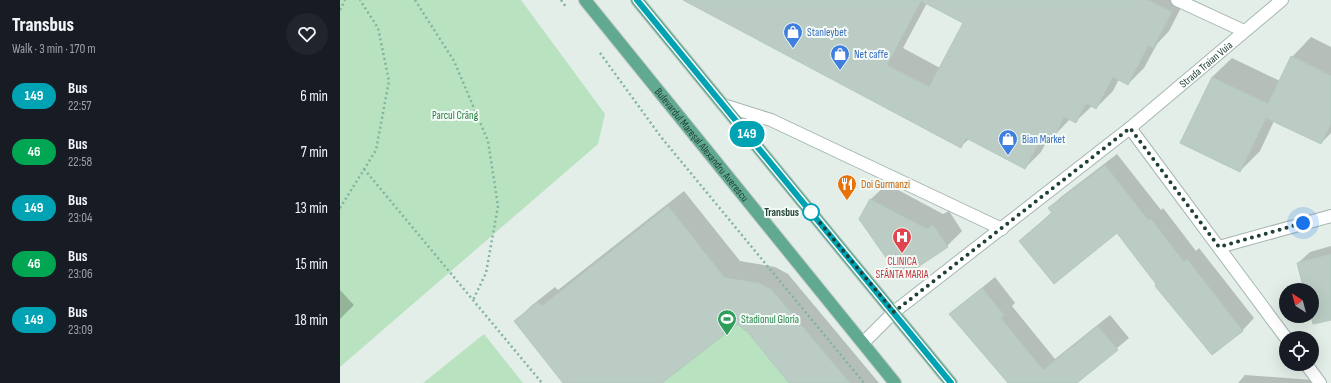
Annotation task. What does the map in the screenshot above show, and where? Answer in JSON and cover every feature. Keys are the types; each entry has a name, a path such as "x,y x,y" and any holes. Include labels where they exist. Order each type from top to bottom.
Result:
{"main road":[{"name":"Bulevardul Mareșal Alexandru Averescu","path":"585,0 895,383"},
{"path":"637,0 951,383"}],"street":[{"path":"1177,0 1244,32"},
{"name":"Strada Traian Vuia","path":"863,343 894,312 1130,128 1282,0"},
{"path":"723,105 772,120 1002,229"},
{"path":"1130,128 1281,331"},
{"path":"1219,247 1331,216"},
{"path":"1311,371 1320,383"}],"path":[{"path":"340,10 345,0"},
{"path":"340,208 376,150 389,81 378,28 360,0"},
{"path":"414,0 454,61 488,141 498,206 486,274 473,300"},
{"path":"561,0 570,12"},
{"path":"598,50 661,137 864,383"},
{"path":"364,169 542,383"}],"green space":[{"name":"Parcul Crâng","path":"340,0 521,0 605,114 598,144 340,367"},
{"name":"Stadionul Gloria","path":"729,277 759,283 772,290 850,383 586,383 711,282"},
{"path":"484,334 523,383 423,383"}],"building":[{"path":"683,0 1148,0 1172,12 1153,48 1148,46 1128,85 1113,77 1096,109 1086,103 1076,123 1064,117 1053,140 1043,135 1025,169 966,138 961,148","holes":["921,1 963,23 929,87 887,65"]},
{"path":"1291,56 1331,76 1331,123 1321,144 1266,118 1240,172 1180,143 1212,77 1268,104"},
{"path":"1105,165 1149,221 1151,219 1184,262 1187,259 1243,331 1212,355 1155,286 1156,284 1117,233 1054,284 1019,241 1052,213 1048,208"},
{"path":"870,199 927,229 933,225 948,247 909,273 896,272 859,219"},
{"path":"668,206 724,277 759,283 772,290 850,383 789,383 746,330 745,331 738,324 662,383 563,383 514,321 538,302 542,306"},
{"path":"1331,254 1331,320 1319,323 1319,283 1302,283 1297,263"},
{"path":"982,288 1004,315 1001,318 1043,370 1098,326 1118,350 1077,383 1008,383 949,314"}],"bus line":[{"name":"149","path":"637,0 951,383"}],"place":[{"name":"Stanleybet","path":"793,49"},
{"name":"Net caffe","path":"840,71"},
{"name":"Bian Market","path":"1008,156"},
{"name":"Doi Gurmanzi","path":"847,201"},
{"name":"Transbus","path":"811,212"},
{"name":"CLINICA SFÂNTA MARIA","path":"902,254"},
{"name":"Stadionul Gloria","path":"727,336"}],"route":[{"path":"811,212 894,312 1130,128 1219,247 1303,223"}]}
